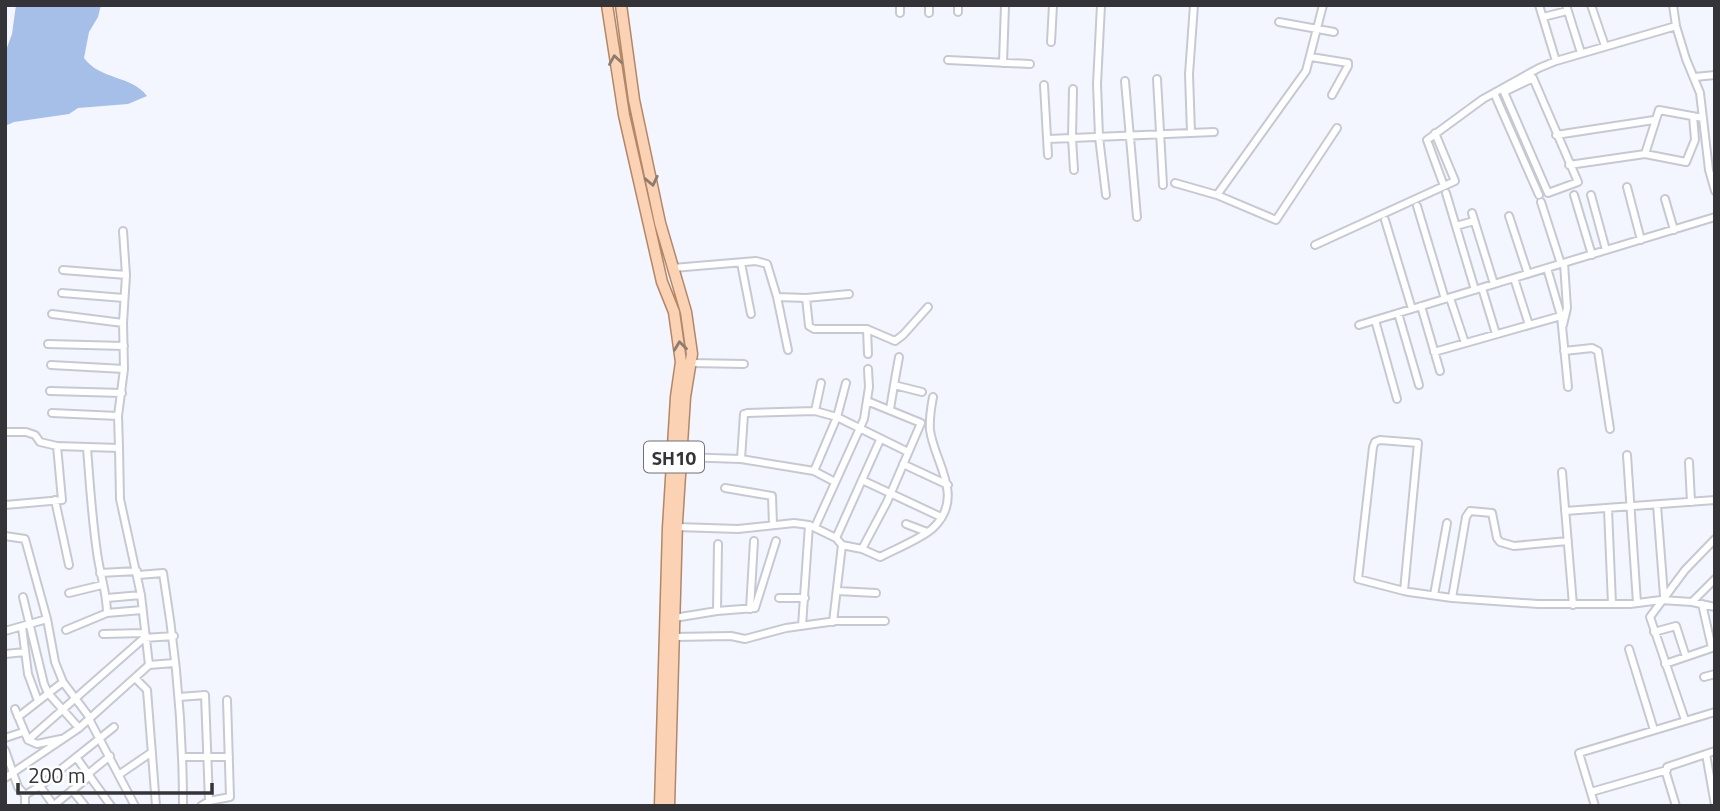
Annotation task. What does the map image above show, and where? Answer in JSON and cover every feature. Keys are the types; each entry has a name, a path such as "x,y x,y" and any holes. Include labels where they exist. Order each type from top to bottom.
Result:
{"main road":[{"name":"SH10","path":"607,5 627,128 662,282 677,321 681,362 677,397 677,527 669,806"},
{"name":"SH10","path":"621,5 636,107 660,223 690,334 691,363 685,397 681,457 668,528 660,806"}],"street":[{"path":"1003,62 1005,5"},
{"path":"1051,42 1053,5"},
{"path":"1101,5 1097,84 1099,137 1106,195"},
{"path":"1191,133 1189,74 1194,5"},
{"path":"1217,195 1306,71 1323,5"},
{"path":"1539,5 1556,61"},
{"path":"1591,5 1605,46"},
{"path":"1674,5 1676,26 1700,93 1709,170 1715,191"},
{"path":"1543,17 1566,8 1581,53"},
{"path":"1279,22 1334,32"},
{"path":"1496,334 1427,140 1494,93 1556,61 1676,26"},
{"path":"1311,57 1348,63 1332,95"},
{"path":"948,60 1030,64"},
{"path":"1695,78 1715,75"},
{"path":"1533,78 1556,135 1578,182 1548,193 1504,92 1533,78"},
{"path":"1157,79 1163,185"},
{"path":"1125,80 1137,217"},
{"path":"1045,85 1048,156"},
{"path":"1073,89 1074,170"},
{"path":"1494,93 1540,198 1563,264 1567,313 1562,326"},
{"path":"1645,154 1656,113 1662,109 1703,118"},
{"path":"1569,165 1645,154 1683,163 1688,160 1695,140 1693,116"},
{"path":"1556,135 1654,120"},
{"path":"1175,183 1217,195 1276,220 1336,128"},
{"path":"1048,139 1214,132"},
{"path":"1315,245 1445,190 1455,180 1435,133"},
{"path":"1705,134 1715,136"},
{"path":"1627,187 1641,240"},
{"path":"1574,195 1592,255"},
{"path":"1591,195 1606,250"},
{"path":"1665,199 1674,230"},
{"path":"1417,206 1465,343"},
{"path":"1509,216 1528,274"},
{"path":"1456,226 1473,217 1494,284"},
{"path":"1359,325 1715,218"},
{"path":"1385,220 1412,309"},
{"path":"123,231 126,275 124,369 118,416 120,499 141,595 149,665"},
{"path":"673,268 756,261 767,264 788,350"},
{"path":"741,263 751,314"},
{"path":"1547,268 1562,326 1568,387"},
{"path":"63,270 126,275"},
{"path":"1514,278 1529,325"},
{"path":"62,293 124,298"},
{"path":"777,297 806,298 849,293"},
{"path":"806,298 809,326 814,329 867,329 895,341 928,307"},
{"path":"1421,306 1440,371"},
{"path":"1398,313 1419,385"},
{"path":"52,314 123,323"},
{"path":"1434,352 1560,316"},
{"path":"1375,320 1397,399"},
{"path":"867,329 868,354"},
{"path":"48,344 124,346"},
{"path":"1564,351 1592,348 1598,351 1610,429"},
{"path":"890,409 899,357"},
{"path":"691,363 744,364"},
{"path":"51,365 124,369"},
{"path":"802,626 812,526 864,419 868,369"},
{"path":"815,411 821,383"},
{"path":"814,471 837,417 846,383"},
{"path":"894,385 922,392"},
{"path":"50,391 121,393"},
{"path":"677,527 738,530 794,523 812,526 835,538 842,545 862,549 880,557 934,527 945,508 948,485 930,432 933,397"},
{"path":"862,549 921,423 867,401"},
{"path":"741,458 745,414 815,411 837,417 908,452"},
{"path":"52,413 118,416"},
{"path":"5,432 26,432 35,435 40,442 57,446 119,448"},
{"path":"835,538 880,440"},
{"path":"1404,591 1418,443 1380,440 1375,442 1373,447 1358,579 1404,591 1452,598 1573,605 1637,603 1663,598 1715,607"},
{"path":"5,505 62,500 57,446"},
{"path":"87,448 100,573 107,598 107,613"},
{"path":"1627,455 1637,603"},
{"path":"681,457 741,458 814,471 835,482"},
{"path":"1689,462 1691,502"},
{"path":"903,464 948,485"},
{"path":"1562,472 1573,605"},
{"path":"862,480 941,517"},
{"path":"725,488 772,496 773,525"},
{"path":"55,500 69,565"},
{"path":"1565,511 1715,500"},
{"path":"1657,505 1663,598"},
{"path":"1608,509 1612,604"},
{"path":"1452,598 1462,535 1470,511 1488,512 1493,517 1497,538 1506,544 1567,541"},
{"path":"1434,595 1447,523"},
{"path":"906,524 927,532"},
{"path":"1446,532 1462,535"},
{"path":"5,536 24,539 47,619 55,662 63,682 90,718 135,806"},
{"path":"1685,720 1650,621 1651,614 1685,570 1715,539"},
{"path":"750,609 754,541"},
{"path":"674,618 756,607 776,541"},
{"path":"717,611 718,544"},
{"path":"833,622 842,545"},
{"path":"100,573 163,573 174,636 183,757 183,806"},
{"path":"1692,602 1715,579"},
{"path":"69,593 102,584"},
{"path":"837,591 876,593"},
{"path":"107,598 141,595"},
{"path":"23,597 44,684 48,693 79,728"},
{"path":"779,598 804,598"},
{"path":"1665,664 1712,648 1702,604"},
{"path":"66,630 107,613 142,610"},
{"path":"5,631 47,619"},
{"path":"674,637 731,636 745,639 833,622 885,621"},
{"path":"22,626 28,674 38,701"},
{"path":"1654,632 1676,626 1686,657"},
{"path":"103,634 174,636"},
{"path":"28,740 144,636"},
{"path":"1629,649 1654,730"},
{"path":"5,654 25,652"},
{"path":"5,778 79,728 149,665 174,663"},
{"path":"1704,677 1715,674"},
{"path":"135,678 147,690 156,806"},
{"path":"19,717 63,682"},
{"path":"179,698 205,695 209,801"},
{"path":"201,806 209,801 230,797 227,700"},
{"path":"15,709 28,740 37,744 64,738"},
{"path":"1595,806 1579,753 1715,712"},
{"path":"26,796 114,727"},
{"path":"5,738 23,732"},
{"path":"5,750 18,787 26,796 25,806"},
{"path":"1591,792 1667,770 1667,767 1715,751"},
{"path":"120,774 152,752"},
{"path":"1706,754 1715,804"},
{"path":"40,786 54,805 110,756"},
{"path":"76,757 111,806"},
{"path":"183,757 229,757"},
{"path":"1667,770 1676,806"},
{"path":"72,790 85,806"}],"water":[{"path":"16,5 101,5 98,17 89,32 84,58 98,70 133,84 147,96 128,104 78,108 69,114 14,122 5,126 5,53 12,34"}]}
